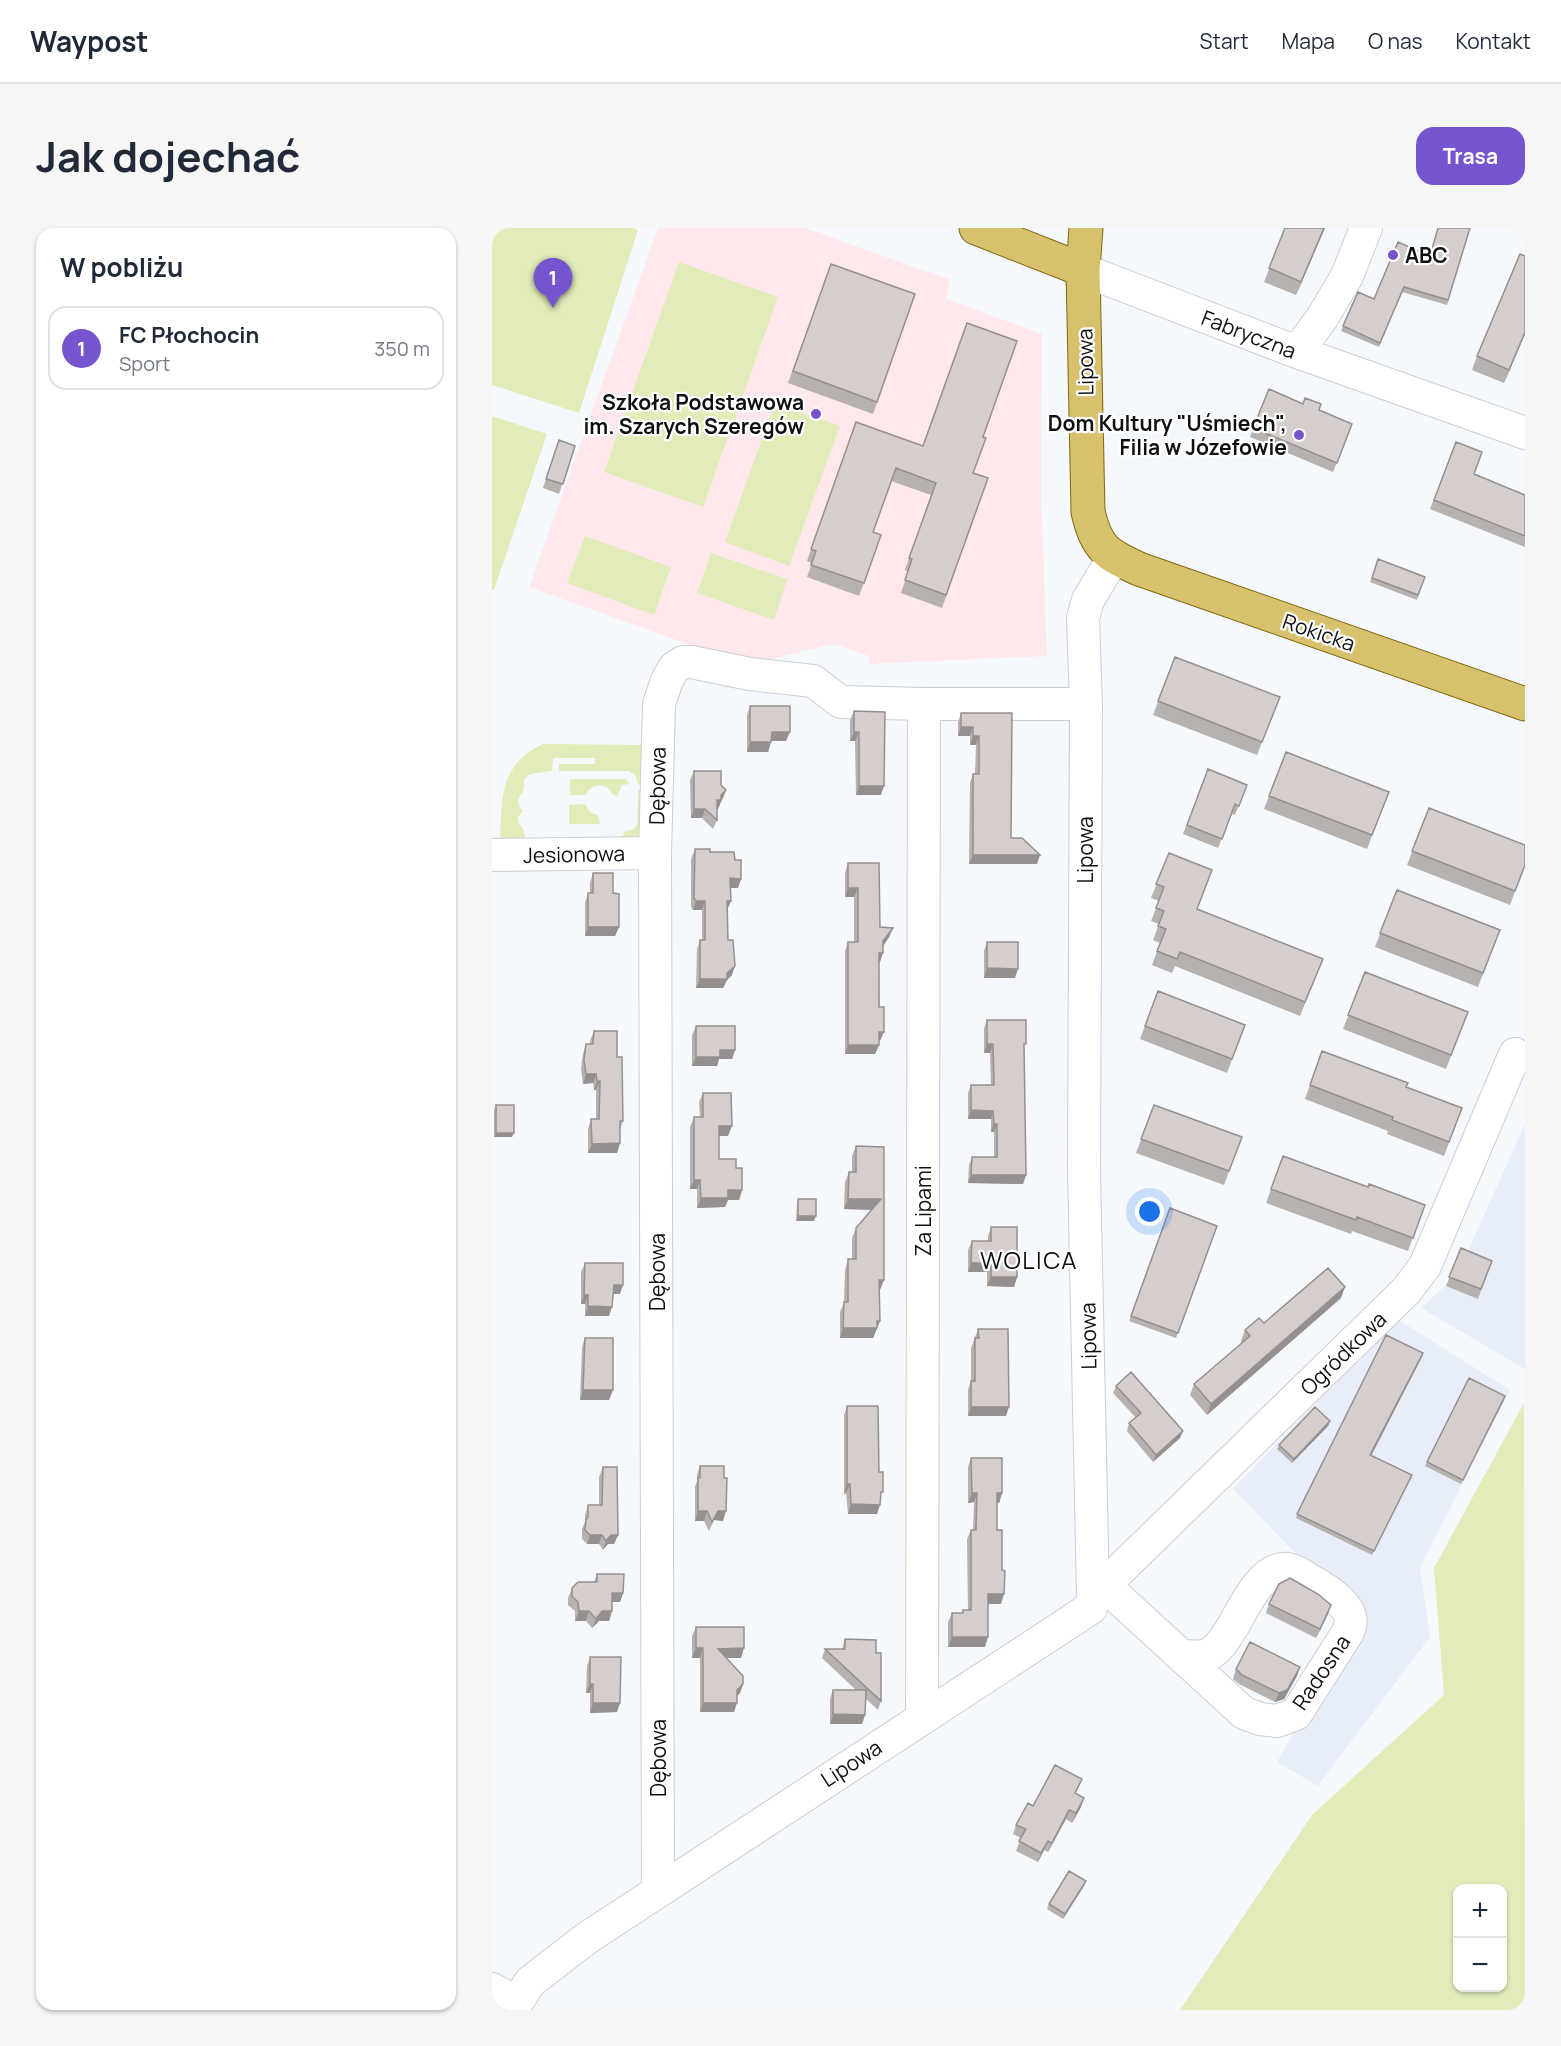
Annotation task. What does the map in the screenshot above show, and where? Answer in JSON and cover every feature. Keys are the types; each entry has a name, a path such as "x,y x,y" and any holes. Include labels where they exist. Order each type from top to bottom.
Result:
{"main road":[{"name":"Fabryczna","path":"976,228 1083,270"},
{"name":"Lipowa","path":"1086,228 1083,270 1088,512 1099,545 1114,557"},
{"name":"Rokicka","path":"1114,557 1139,569 1525,704"}],"street":[{"path":"1297,352 1322,318 1347,276 1366,228"},
{"name":"Fabryczna","path":"1083,270 1297,352 1525,432"},
{"name":"Lipowa","path":"507,2001 587,1938 658,1890 1091,1608 1099,1590 1084,1168 1086,705 1083,618 1090,595 1114,557"},
{"name":"Dębowa","path":"658,1890 656,853 659,704 667,680 674,668 683,662 691,662 750,674 813,681 841,702 924,704"},
{"path":"924,704 1086,705"},
{"name":"Za Lipami","path":"922,1717 924,704"},
{"name":"Jesionowa","path":"492,855 656,853"},
{"name":"Ogródkowa","path":"1099,1590 1374,1323 1419,1275 1425,1266 1515,1054"},
{"name":"Radosna","path":"1099,1590 1182,1656 1244,1713 1260,1719 1277,1720 1296,1714 1348,1632 1352,1622 1351,1615 1331,1592 1290,1569 1279,1569 1266,1576 1253,1592 1221,1645 1210,1653 1197,1657 1182,1656"}],"shaded area":[{"name":"Szkoła Podstawowa im. Szarych Szeregów","path":"658,228 805,228 950,280 946,299 1042,334 1041,493 1047,656 868,664 869,656 834,644 746,665 529,587"},
{"path":"1525,1124 1525,1369 1421,1308 1457,1275"},
{"path":"1397,1319 1510,1390 1420,1568 1430,1637 1318,1786 1277,1762 1359,1618 1233,1489"}],"green space":[{"path":"492,228 632,228 638,230 579,413 492,385"},
{"path":"679,262 778,297 703,507 604,472"},
{"path":"775,403 840,426 789,566 725,542"},
{"path":"492,416 547,434 494,590 492,590"},
{"path":"585,536 671,567 654,615 567,583"},
{"path":"711,553 787,579 774,620 697,593"},
{"path":"543,744 651,745 650,827 637,844 622,840 624,832 634,829 637,824 640,785 635,775 628,771 559,771 559,764 595,764 595,758 553,758 552,771 532,774 524,781 524,790 518,800 523,811 518,819 526,839 500,850 502,802 509,775 528,753"},
{"path":"570,779 625,779 630,784 622,785 617,796 604,786 592,788 585,795 570,795"},
{"path":"585,804 590,812 598,815 600,824 569,824 569,805"},
{"path":"1524,1403 1525,2010 1180,2010 1312,1815 1444,1695 1434,1568"}],"building":[{"path":"1285,228 1324,228 1301,282 1269,268"},
{"path":"1438,228 1470,228 1448,300 1404,287 1380,343 1343,326 1358,292 1374,299 1398,242 1430,256"},
{"path":"1520,254 1525,256 1525,332 1509,370 1477,356"},
{"path":"831,264 915,294 877,402 793,371"},
{"path":"967,323 1017,341 983,437 986,438 973,473 988,478 946,595 905,580 912,559 909,558 936,483 896,468 873,532 881,535 864,583 811,565 816,551 811,549 856,422 923,446"},
{"name":"Dom Kultury \"Uśmiech\", Filia w Józefowie","path":"1269,389 1303,404 1305,398 1321,404 1319,410 1352,424 1337,463 1253,428"},
{"path":"559,440 575,446 563,484 546,479"},
{"path":"1456,442 1482,452 1474,474 1525,495 1525,536 1434,500"},
{"path":"1378,559 1425,577 1418,595 1372,578"},
{"path":"1175,657 1280,697 1262,742 1158,701"},
{"path":"750,706 790,706 790,732 772,732 771,742 750,742"},
{"path":"854,711 885,712 884,786 859,786 859,732 854,732"},
{"path":"961,713 1012,713 1011,838 1022,838 1040,855 973,855 973,774 979,774 979,736 973,736 973,727 961,727"},
{"path":"1286,752 1389,792 1372,835 1269,796"},
{"path":"1208,769 1247,785 1239,806 1235,804 1222,839 1187,825"},
{"path":"694,771 721,771 721,785 726,790 721,795 721,800 717,800 717,820 705,809 694,809"},
{"path":"1429,808 1525,845 1525,865 1515,891 1412,851"},
{"path":"695,849 710,849 710,852 734,852 735,860 741,860 741,879 730,878 731,901 727,901 728,940 733,940 735,966 727,973 727,979 700,979 700,940 705,940 705,901 696,901 694,898"},
{"path":"1169,853 1212,870 1197,909 1323,959 1305,1002 1180,952 1177,959 1157,951 1166,929 1158,926 1164,911 1156,908 1164,887 1156,884"},
{"path":"848,863 879,863 880,927 893,928 883,941 883,953 879,953 879,1007 884,1007 884,1032 879,1032 879,1045 848,1045 848,942 858,942 858,888 848,888"},
{"path":"593,873 613,873 613,893 619,894 619,927 588,927 588,893 593,893"},
{"path":"1397,890 1500,930 1483,973 1380,933"},
{"path":"987,942 1018,942 1018,969 987,968"},
{"path":"1365,972 1468,1012 1451,1055 1348,1015"},
{"path":"1158,991 1245,1025 1232,1059 1145,1026"},
{"path":"987,1020 1026,1020 1026,1044 1024,1044 1026,1175 971,1175 972,1157 997,1157 997,1124 994,1124 993,1111 971,1110 971,1085 994,1085 993,1044 987,1044"},
{"path":"696,1026 735,1026 735,1050 720,1050 720,1057 696,1057"},
{"path":"594,1031 617,1031 617,1057 622,1057 623,1121 620,1121 620,1143 592,1144 591,1119 599,1119 600,1081 597,1081 596,1074 586,1074 584,1060 586,1044 593,1044"},
{"path":"1322,1051 1408,1083 1406,1087 1462,1108 1449,1142 1392,1120 1393,1117 1310,1085"},
{"path":"703,1093 731,1093 732,1126 719,1126 719,1159 736,1159 736,1168 742,1168 742,1190 728,1190 728,1198 701,1198 700,1180 694,1180 694,1117 703,1117"},
{"path":"496,1105 514,1105 514,1133 496,1133"},
{"path":"1154,1105 1242,1137 1229,1171 1141,1139"},
{"path":"856,1146 884,1147 884,1280 879,1280 880,1321 877,1321 877,1328 843,1328 844,1302 848,1302 848,1259 856,1259 856,1228 881,1199 848,1199 849,1172 856,1172"},
{"path":"1283,1156 1425,1205 1413,1238 1271,1189"},
{"path":"798,1199 816,1199 816,1216 798,1216"},
{"path":"1170,1208 1217,1226 1178,1333 1131,1316"},
{"path":"991,1227 1017,1227 1017,1277 991,1277 991,1263 971,1263 972,1241 991,1241"},
{"path":"1461,1248 1492,1261 1481,1289 1449,1277"},
{"path":"585,1263 623,1263 623,1285 614,1285 612,1307 588,1306 588,1295 584,1295"},
{"path":"1328,1268 1345,1287 1211,1404 1194,1384 1250,1336 1245,1330 1259,1318 1264,1323"},
{"path":"978,1329 1008,1329 1009,1407 971,1407 971,1381 975,1381 975,1338 979,1338"},
{"path":"1386,1335 1423,1353 1370,1455 1412,1475 1374,1551 1297,1514"},
{"path":"585,1338 613,1338 613,1390 583,1390"},
{"path":"1131,1372 1183,1431 1156,1455 1129,1423 1141,1413 1116,1386"},
{"path":"1469,1378 1505,1396 1463,1480 1427,1462"},
{"path":"847,1406 878,1406 879,1472 883,1472 883,1492 881,1492 880,1505 851,1504 850,1484 847,1484"},
{"path":"1315,1407 1330,1421 1294,1459 1279,1445"},
{"path":"971,1458 1002,1458 1002,1493 997,1493 997,1530 1002,1530 1004,1594 988,1594 988,1637 952,1637 952,1613 971,1610 971,1530 976,1530 977,1493 972,1493"},
{"path":"700,1466 724,1466 724,1478 727,1478 726,1511 718,1511 712,1522 707,1511 698,1511"},
{"path":"603,1467 617,1467 618,1535 611,1535 606,1541 602,1535 590,1535 585,1530 588,1505 602,1505"},
{"path":"597,1574 624,1574 623,1593 612,1593 612,1611 602,1611 596,1619 589,1611 579,1611 578,1602 572,1596 572,1588 578,1582 597,1582"},
{"path":"1290,1578 1318,1594 1331,1605 1320,1629 1269,1604 1279,1584"},
{"path":"696,1627 744,1627 744,1648 718,1649 743,1676 743,1684 737,1690 737,1703 703,1703 703,1648 696,1648"},
{"path":"845,1639 876,1640 876,1653 881,1653 881,1701 825,1649 845,1649"},
{"path":"1250,1642 1300,1667 1287,1690 1279,1693 1242,1675 1236,1669"},
{"path":"590,1657 621,1657 620,1703 593,1703"},
{"path":"833,1690 866,1690 865,1715 833,1714"},
{"path":"1055,1765 1082,1779 1075,1793 1084,1798 1076,1813 1069,1810 1052,1843 1048,1841 1041,1853 1019,1841 1026,1829 1016,1825 1028,1803 1033,1806"},
{"path":"1069,1871 1086,1881 1065,1914 1049,1904"}],"place":[{"name":"ABC","path":"1393,255"},
{"name":"FC Płochocin","path":"553,308"},
{"name":"Szkoła Podstawowa im. Szarych Szeregów","path":"816,414"},
{"name":"Dom Kultury \"Uśmiech\", Filia w Józefowie","path":"1299,435"}],"district":[{"name":"WOLICA","path":"1029,1259"}]}
